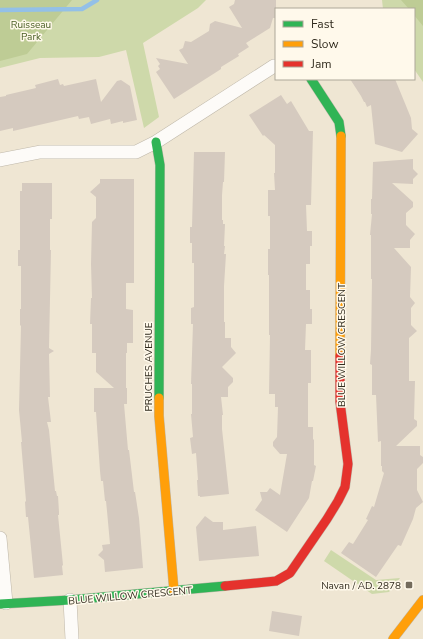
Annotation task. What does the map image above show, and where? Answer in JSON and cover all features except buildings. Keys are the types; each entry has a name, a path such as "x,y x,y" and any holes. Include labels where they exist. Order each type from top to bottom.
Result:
{"street":[{"path":"0,160 40,152 136,152 156,142 275,66"},
{"name":"BLUE WILLOW CRESCENT","path":"3,603 70,600 276,581 290,573 338,501 345,487 348,464 340,402 341,132 339,122 312,80"},
{"name":"PRUCHES AVENUE","path":"156,142 160,165 159,416 174,591"},
{"path":"0,538 3,603"},
{"path":"70,600 72,639"},
{"path":"393,639 423,600"}],"green space":[{"name":"Ruisseau Park","path":"0,0 206,0 198,8 143,43 159,117 144,128 126,50 99,57 40,58 0,68"},
{"path":"0,0 72,0 27,54 0,61"},
{"path":"382,0 423,0 423,82 415,70 415,8 383,8"},
{"path":"401,0 423,0 423,26 415,16 415,8 408,8"},
{"path":"331,550 376,580 400,578 389,592 372,594 324,561"}],"waterway":[{"path":"0,10 82,9 97,0"}],"traffic: fast":[{"path":"312,80 339,122 341,136"},
{"path":"156,142 160,165 159,398"},
{"path":"0,604 70,600 225,586"}],"traffic: slow":[{"path":"340,356 341,136"},
{"path":"159,398 159,416 174,591"},
{"path":"393,639 423,600"}],"traffic: jam":[{"path":"225,586 276,581 290,573 338,501 345,487 348,464 340,402 340,356"}],"place":[{"name":"Navan / AD. 2878","path":"409,585"}]}
